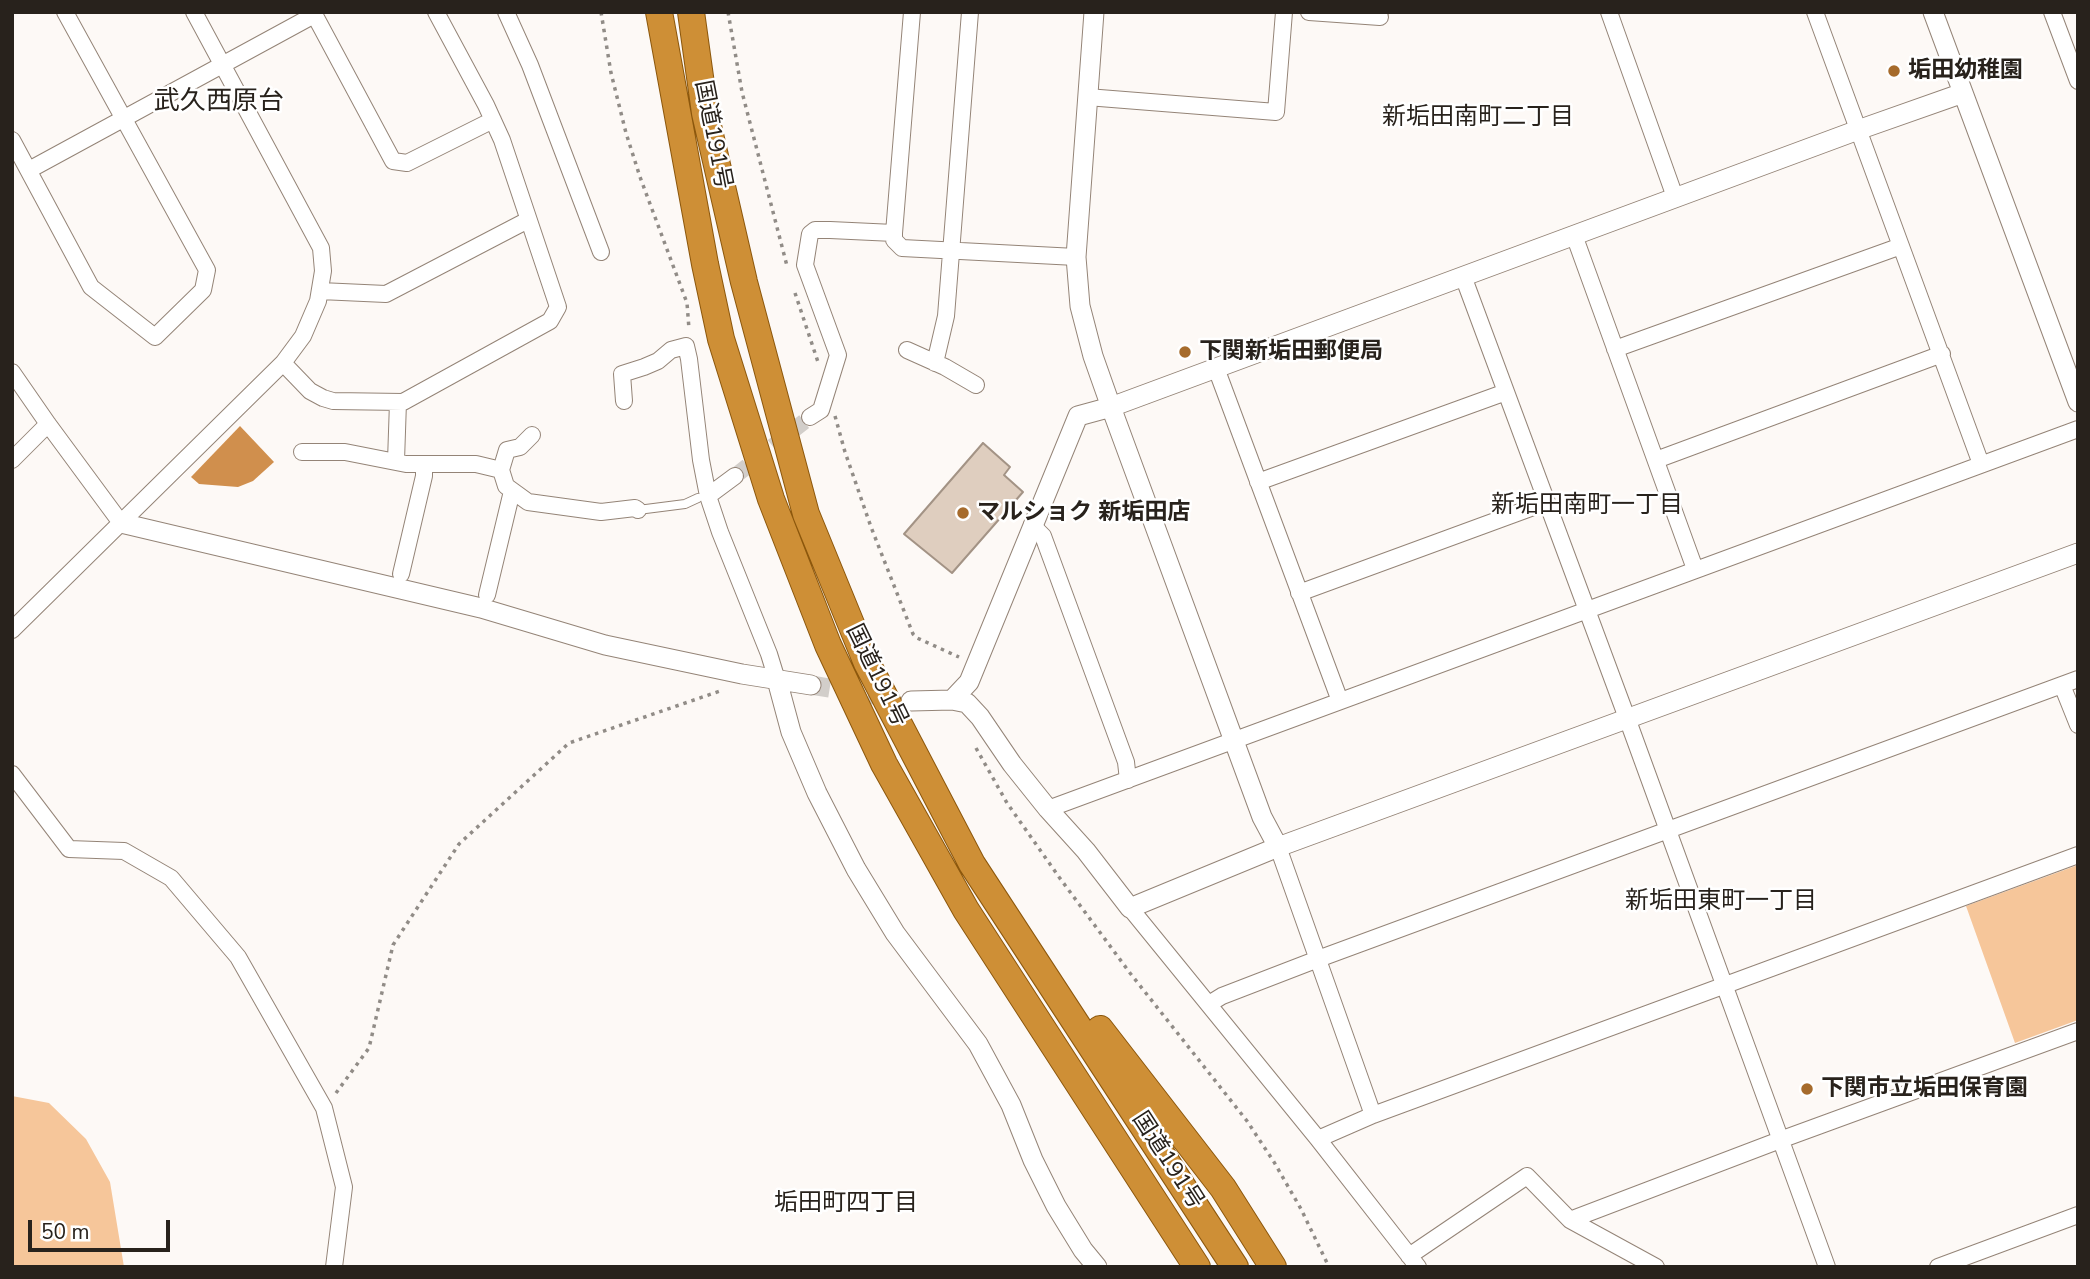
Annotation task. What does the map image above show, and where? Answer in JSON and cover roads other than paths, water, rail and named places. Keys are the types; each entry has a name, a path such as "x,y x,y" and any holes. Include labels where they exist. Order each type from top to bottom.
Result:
{"highway":[{"path":"644,12 659,104 705,264"},
{"name":"国道191号","path":"659,12 705,264 722,339 771,499 828,645 884,764 959,898 1197,1267"},
{"name":"国道191号","path":"691,12 705,113 744,282 806,514 867,663 972,864 1235,1267"},
{"path":"698,64 709,25 708,12"},
{"path":"972,864 1223,1188 1273,1267"},
{"path":"1074,1078 1178,1267"}],"street":[{"path":"12,140 92,287 155,338 203,290 207,271 65,12"},
{"path":"12,630 283,363 303,336 315,311 323,271 321,248 194,12"},
{"path":"283,363 310,391 323,398 333,401 403,402 550,321 558,307 502,140 436,12"},
{"path":"506,12 530,65 601,251"},
{"path":"912,12 894,240 902,248 1076,257"},
{"path":"936,363 946,316 970,12"},
{"path":"1094,12 1076,257 1086,332 1262,817 1278,847 1373,1115"},
{"path":"1087,97 1276,111 1284,12"},
{"path":"1310,12 1380,17"},
{"path":"1609,12 1675,197"},
{"path":"1815,12 1981,464"},
{"path":"1933,12 2078,402"},
{"path":"2052,12 2078,81"},
{"path":"29,170 314,14 393,161 407,163 493,120"},
{"path":"952,700 969,682 1078,416 1111,407 1963,93"},
{"path":"320,291 386,294 528,220"},
{"path":"810,417 821,410 838,355 805,265 807,239 810,233 816,230 894,233"},
{"path":"1574,235 1695,569"},
{"path":"1615,349 1901,246"},
{"path":"1463,276 1828,1267"},
{"path":"624,401 622,374 644,367 671,351 686,346 701,460 703,497 769,654 797,744 832,826 895,933 978,1044 1011,1105 1033,1160 1056,1206 1083,1250 1097,1267"},
{"path":"907,351 976,385"},
{"path":"1656,460 1942,354"},
{"path":"1216,368 1340,701"},
{"path":"12,372 121,523 481,608 605,645 742,674 811,685"},
{"path":"1258,482 1506,392"},
{"path":"396,461 398,402"},
{"path":"12,460 48,424"},
{"path":"1048,809 2078,429"},
{"path":"532,435 520,447 507,450 501,470 506,486 512,491 528,502 601,512 638,510"},
{"path":"302,452 345,452 396,461 424,470 476,464 501,470"},
{"path":"401,574 424,470"},
{"path":"703,497 735,476"},
{"path":"487,595 512,491"},
{"path":"1299,593 1547,502"},
{"path":"1032,525 1043,536 1126,762 1128,780"},
{"path":"1130,908 1278,847 2078,553"},
{"path":"1209,1004 1222,996 1668,829 2070,682 2078,725"},
{"path":"911,701 967,702 981,717 1012,764 1086,851 1414,1261 1527,1176 1570,1220 1656,1267"},
{"path":"12,774 69,849 124,851 171,878 238,957 324,1108 344,1187 334,1267"},
{"path":"1318,1139 1373,1115 2078,855"},
{"path":"1570,1220 2078,1031"},
{"path":"1938,1267 2078,1215"}],"lane":[{"path":"638,510 685,504 703,497"}],"tunnel":[{"path":"735,476 810,417"},
{"path":"811,685 892,698"}],"place":[{"name":"垢田幼稚園","path":"1894,71"},
{"name":"下関新垢田郵便局","path":"1185,352"},
{"name":"マルショク 新垢田店","path":"963,513"},
{"name":"下関市立垢田保育園","path":"1807,1089"}],"district":[{"name":"武久西原台","path":"219,103"},
{"name":"新垢田南町二丁目","path":"1478,118"},
{"name":"新垢田南町一丁目","path":"1587,506"},
{"name":"新垢田東町一丁目","path":"1721,902"},
{"name":"垢田町四丁目","path":"846,1204"}]}
